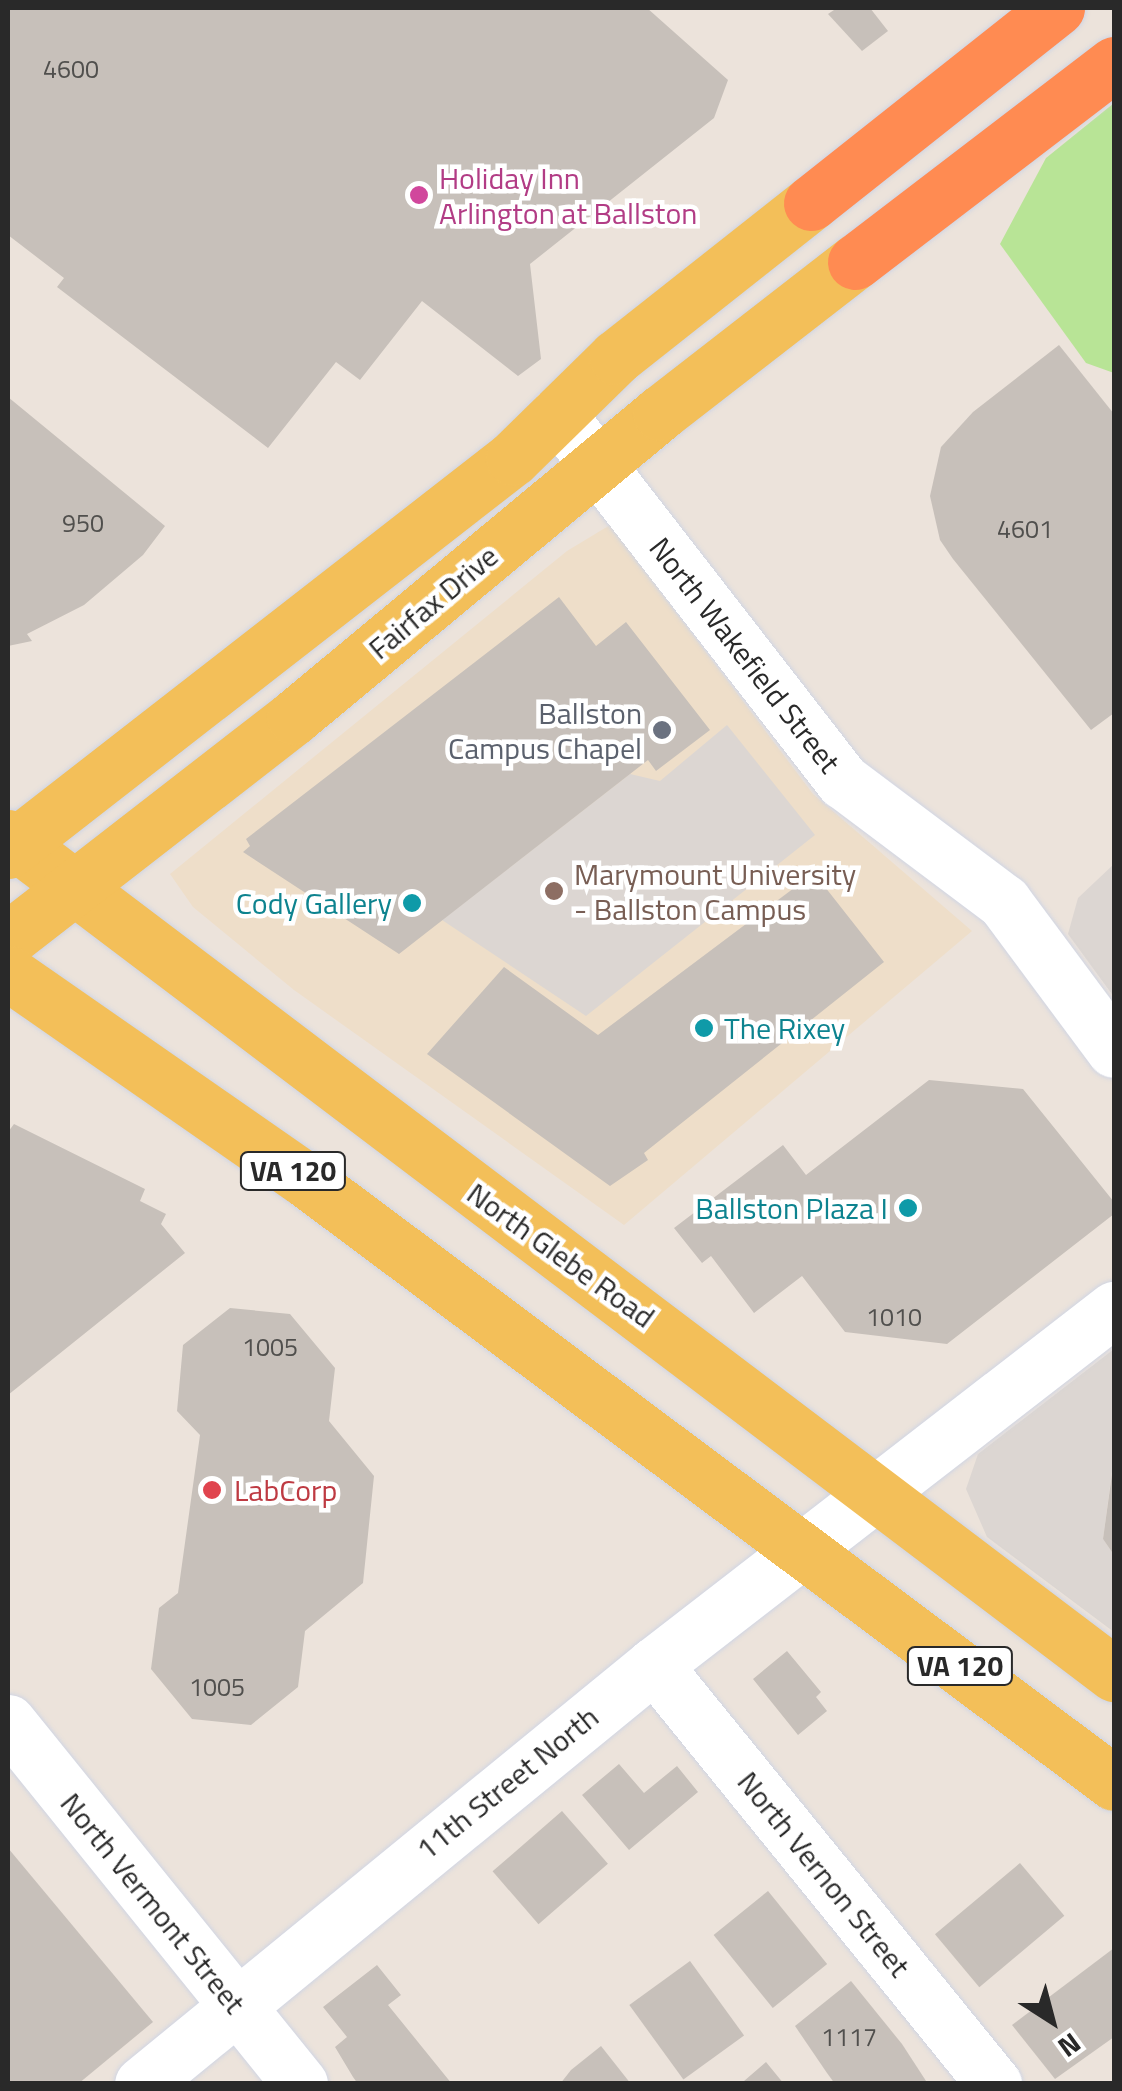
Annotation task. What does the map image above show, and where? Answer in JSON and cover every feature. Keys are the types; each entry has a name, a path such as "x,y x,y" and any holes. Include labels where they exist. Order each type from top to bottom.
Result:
{"highway":[{"path":"810,202 1057,8"},
{"path":"855,262 1114,64"}],"main road":[{"name":"Fairfax Drive","path":"11,844 499,469 616,356 810,202"},
{"name":"Fairfax Drive","path":"8,939 294,717 597,465 855,262"},
{"name":"North Glebe Road","path":"11,844 879,1493 1114,1674"},
{"name":"VA 120","path":"8,973 302,1177 805,1548 1114,1783"}],"street":[{"name":"North Wakefield Street","path":"558,414 843,781 1004,902 1114,1050"},
{"path":"879,1493 1114,1309"},
{"name":"11th Street North","path":"142,2084 654,1665 879,1493"},
{"name":"North Vernon Street","path":"654,1665 994,2084"},
{"name":"North Vermont Street","path":"8,1722 300,2084"}],"shaded area":[{"name":"Marymount University - Ballston Campus","path":"610,525 813,794 972,931 624,1225 294,990 193,907 170,874 567,551"},
{"path":"727,725 815,835 586,1016 442,920 630,774 660,781"},
{"path":"1114,864 1114,997 1068,934 1078,898"},
{"path":"1114,1349 1114,1457 1103,1539 1114,1555 1114,1632 987,1537 966,1489 978,1454"}],"green space":[{"path":"1114,103 1114,373 1086,363 1000,244 1046,158"}],"building":[{"path":"8,8 647,8 728,80 714,118 530,264 541,359 518,376 422,301 360,380 336,362 268,448 57,287 64,278 8,235"},
{"path":"837,8 870,8 888,31 862,51 828,14"},
{"path":"1059,345 1114,414 1114,713 1091,730 953,559 940,540 930,496 941,447 973,412"},
{"path":"8,397 165,526 143,555 84,605 27,634 32,641 8,646"},
{"path":"559,597 596,646 626,622 710,730 656,771 648,760 399,954 243,852 250,846 246,839"},
{"name":"The Rixey","path":"814,873 884,962 644,1153 648,1160 610,1186 427,1054 504,967 598,1035"},
{"name":"Ballston Plaza I","path":"929,1080 1023,1089 1114,1202 1114,1214 947,1344 845,1332 802,1276 754,1313 711,1256 702,1263 674,1228 783,1145 806,1175"},
{"path":"14,1124 145,1189 140,1201 166,1214 161,1224 185,1253 8,1395 8,1132"},
{"path":"230,1308 290,1314 335,1368 329,1421 374,1476 363,1583 305,1631 298,1687 251,1725 192,1719 151,1669 159,1608 178,1593 200,1435 177,1411 183,1345"},
{"path":"1114,1474 1114,1555 1103,1539"},
{"path":"787,1651 821,1692 816,1697 827,1711 798,1735 753,1679"},
{"path":"619,1764 644,1793 677,1766 698,1792 629,1850 582,1795"},
{"path":"562,1811 608,1864 538,1924 493,1871"},
{"path":"8,1848 153,2022 78,2084 8,2084"},
{"path":"1020,1863 1064,1916 979,1987 935,1934"},
{"path":"768,1891 827,1964 773,2008 714,1935"},
{"path":"1114,1948 1114,2037 1055,2079 1012,2025"},
{"path":"690,1961 744,2035 683,2080 629,2005"},
{"path":"377,1965 401,1995 388,2005 452,2084 358,2084 353,2077 335,2047 347,2037 323,2007"},
{"path":"851,1981 902,2044 928,2084 835,2084 795,2026"},
{"path":"601,2046 631,2084 560,2084 571,2070"},
{"path":"766,2062 784,2084 733,2084 744,2081"}],"place":[{"name":"Holiday Inn Arlington at Ballston","path":"419,195"},
{"name":"Ballston Campus Chapel","path":"662,730"},
{"name":"Marymount University - Ballston Campus","path":"554,891"},
{"name":"Cody Gallery","path":"412,903"},
{"name":"The Rixey","path":"704,1028"},
{"name":"Ballston Plaza I","path":"908,1208"},
{"name":"LabCorp","path":"212,1490"}]}
